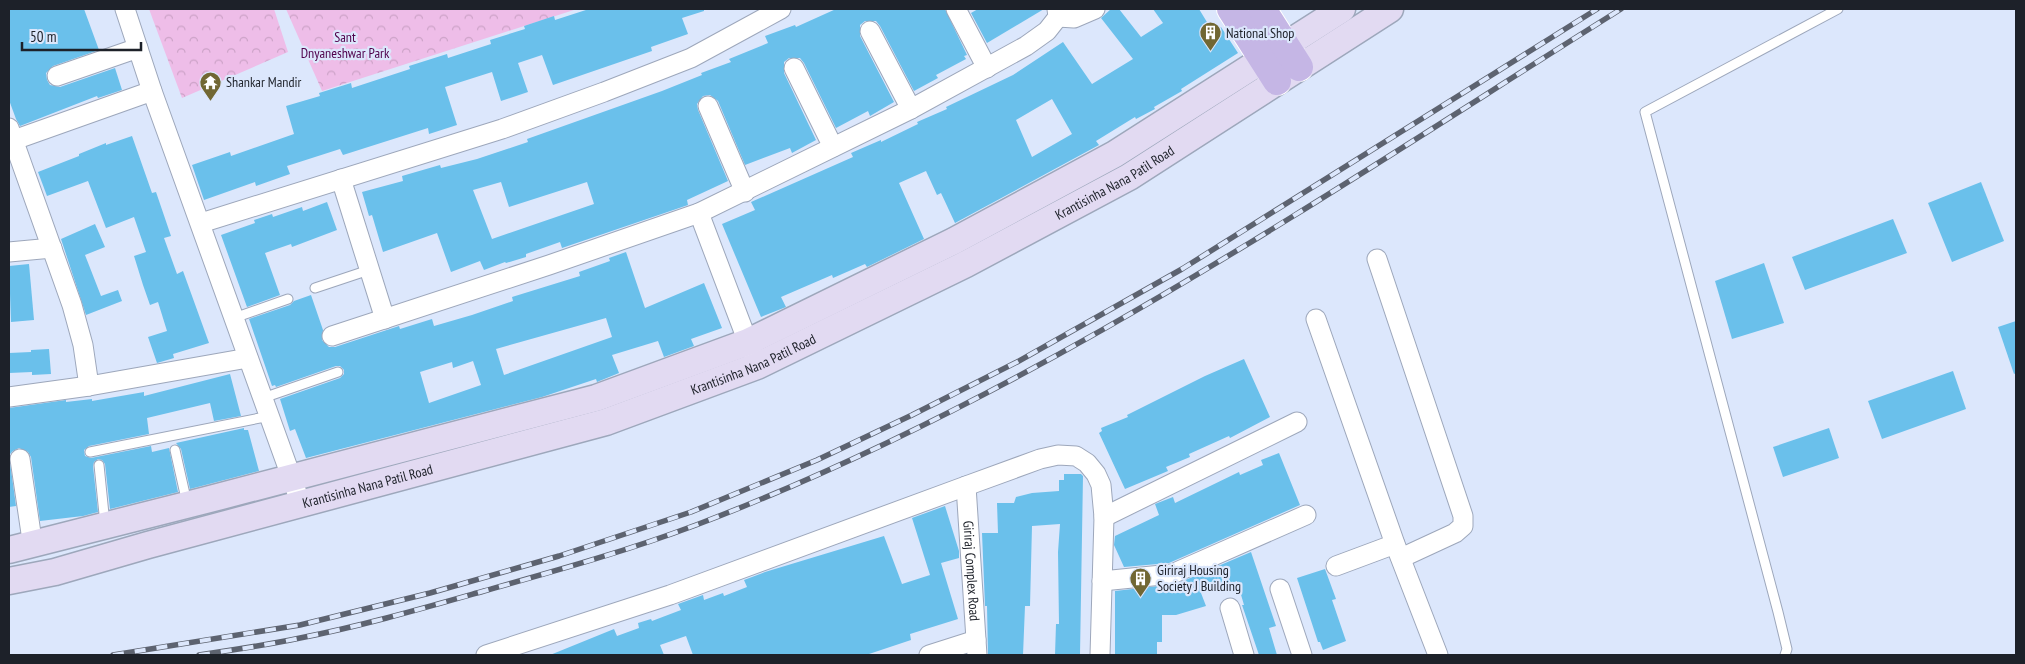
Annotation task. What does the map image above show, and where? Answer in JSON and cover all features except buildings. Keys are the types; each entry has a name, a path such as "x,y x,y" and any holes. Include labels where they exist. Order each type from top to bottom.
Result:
{"main road":[{"path":"1231,9 1281,63"},
{"path":"1262,9 1281,63"},
{"name":"Krantisinha Nana Patil Road","path":"9,579 55,572 148,545 606,422 757,366 966,264 1129,177 1281,63 1342,9"},
{"name":"Krantisinha Nana Patil Road","path":"24,542 293,478 596,398 748,342 946,245 1050,191 1281,63 1390,9"}],"street":[{"path":"125,9 152,91 301,504"},
{"path":"201,223 502,129 604,92 691,58 781,9"},
{"path":"956,9 987,68"},
{"path":"332,336 619,242 699,213 911,109 987,68 1047,31 1057,13 1074,18 1095,9"},
{"path":"870,32 911,109"},
{"path":"57,76 138,48"},
{"path":"794,68 833,147"},
{"path":"90,386 83,344 72,305 11,134 152,91"},
{"path":"708,106 745,192"},
{"path":"341,179 384,319"},
{"path":"699,213 757,366"},
{"path":"9,252 52,248"},
{"path":"1336,566 1398,551 1455,533 1463,526 1463,516 1378,259"},
{"path":"1316,319 1398,551 1438,655"},
{"path":"9,397 29,396 248,358"},
{"path":"1104,517 1297,422"},
{"path":"486,655 670,595 966,486 1040,460 1058,456 1076,456 1087,463 1096,474 1101,486 1104,517 1100,655"},
{"path":"20,459 24,542"},
{"name":"Giriraj Complex Road","path":"966,486 977,648"},
{"path":"1102,581 1172,574 1306,516"},
{"path":"1280,589 1302,655"},
{"path":"1230,608 1244,655"},
{"path":"929,655 977,648"}],"lane":[{"path":"1785,655 1787,649 1778,612 1645,112 1838,9"},
{"path":"315,288 369,270"},
{"path":"234,318 288,300"},
{"path":"263,398 338,372"},
{"path":"90,452 270,416"},
{"path":"175,450 187,504"},
{"path":"99,465 106,524"}],"green space":[{"path":"149,9 274,9 288,52 182,98"},
{"name":"Sant Dnyaneshwar Park","path":"286,9 577,9 322,91"}],"railway":[{"path":"113,655 300,625 430,593 559,556 691,512 817,460 1017,362 1182,269 1597,9"},
{"path":"199,655 275,643 346,628 564,568 696,525 819,474 939,418 1056,356 1171,290 1285,221 1621,9"}],"place":[{"name":"National Shop","path":"1210,52"},
{"name":"Shankar Mandir","path":"210,101"},
{"name":"Giriraj Housing Society J Building","path":"1141,597"}]}
